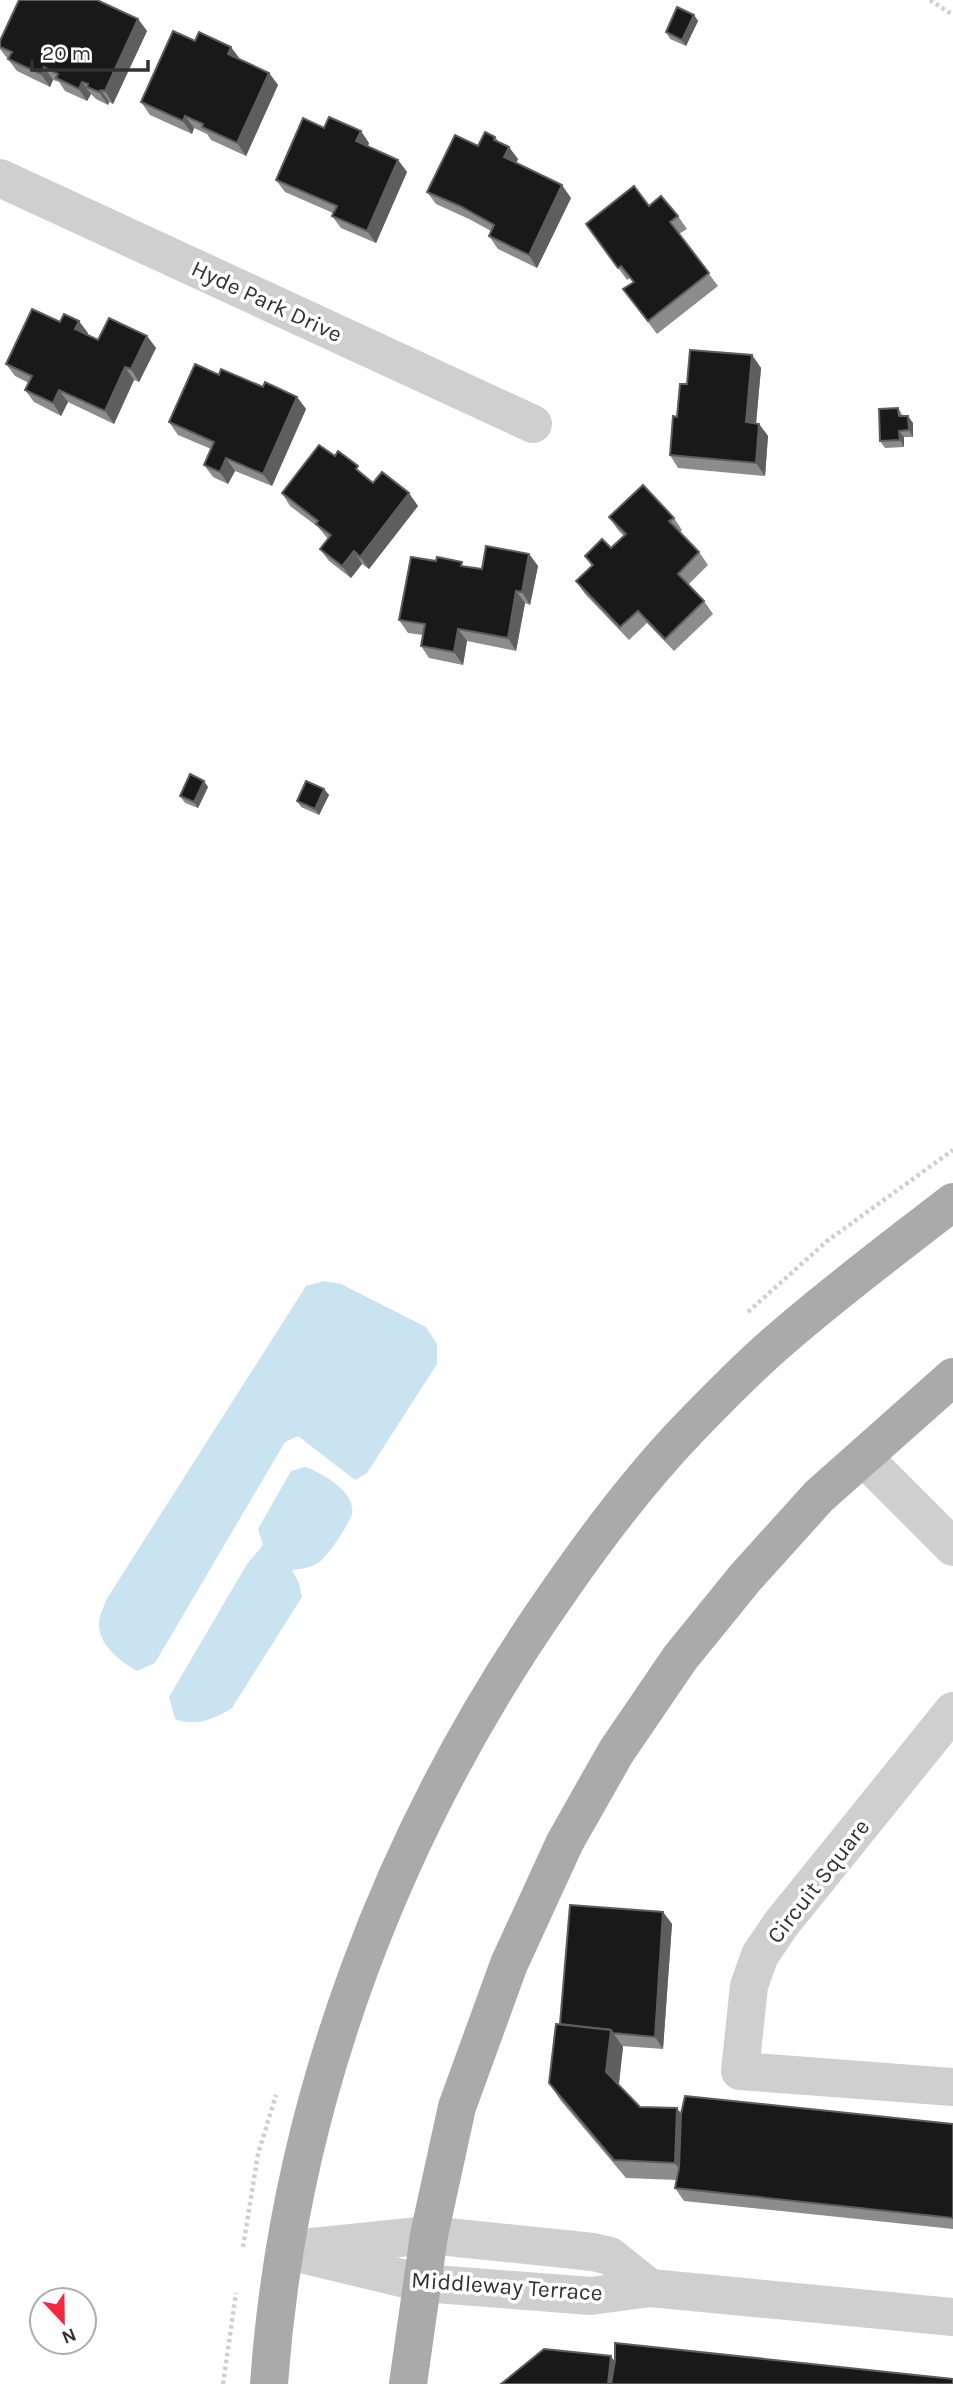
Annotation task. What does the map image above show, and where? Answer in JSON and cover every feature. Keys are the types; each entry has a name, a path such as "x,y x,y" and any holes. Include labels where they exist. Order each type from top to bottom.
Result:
{"main road":[{"path":"269,2384 273,2319 285,2250 312,2119 332,2048 387,1899 417,1831 478,1716 534,1627 602,1530 687,1429 779,1340 953,1202"},
{"path":"408,2384 429,2235 457,2107 509,1964 565,1842 616,1752 680,1658 745,1578 819,1496 953,1377"}],"street":[{"name":"Hyde Park Drive","path":"0,178 533,424"},
{"path":"864,1458 953,1547"},
{"name":"Circuit Square","path":"953,1712 781,1924 760,1955 749,1986 740,2071 953,2087"},
{"name":"Middleway Terrace","path":"285,2250 429,2235 593,2252 610,2256 650,2288"},
{"name":"Middleway Terrace","path":"285,2250 422,2283 591,2296 650,2288 953,2317"}],"path":[{"path":"930,0 953,15"}],"water":[{"path":"324,1281 341,1284 426,1327 437,1344 437,1364 367,1473 355,1480 298,1436 285,1442 155,1663 137,1671 117,1657 102,1638 99,1620 106,1600 306,1286"},
{"path":"305,1467 325,1476 344,1491 351,1504 350,1519 322,1560 309,1567 292,1570 302,1597 232,1708 205,1721 175,1719 169,1697 247,1564 263,1545 258,1529 291,1471"}],"building":[{"path":"19,0 97,0 138,19 105,91 99,92 82,82 79,89 56,78 58,74 44,67 41,74 8,59 12,52 0,47 0,41"},
{"path":"677,7 694,15 682,40 666,32"},
{"path":"173,31 195,41 199,32 231,47 228,54 269,73 237,143 185,116 183,121 141,102"},
{"path":"329,117 361,131 356,141 398,160 367,231 332,216 337,206 276,180 303,118 324,128"},
{"path":"485,132 509,147 504,157 562,185 529,255 489,236 494,225 427,192 455,135 478,146"},
{"path":"634,186 649,206 661,196 678,216 670,222 709,273 648,321 623,289 634,282 621,266 618,268 586,224"},
{"path":"32,309 60,322 64,314 79,321 75,329 98,340 109,318 147,336 131,369 125,367 105,411 59,390 53,403 25,390 32,376 6,364"},
{"path":"690,350 752,355 746,422 759,424 756,463 670,455 673,416 677,417 680,384 687,384"},
{"path":"195,364 219,375 221,369 263,387 265,382 297,397 263,474 226,458 220,472 204,465 214,442 169,422"},
{"path":"898,408 899,416 908,416 909,430 899,431 900,440 880,441 879,409"},
{"path":"319,445 335,456 338,451 358,466 356,469 373,483 382,472 409,493 360,557 354,551 342,566 320,549 331,535 316,524 318,521 282,493"},
{"path":"643,485 674,518 669,521 699,552 678,574 704,601 665,639 638,611 620,627 576,581 593,565 585,556 602,539 611,548 626,534 609,517"},
{"path":"486,546 529,554 522,592 516,591 508,638 458,629 454,652 421,646 425,624 399,620 411,557 436,561 437,557 462,562 461,566 482,569"},
{"path":"190,774 204,781 194,802 180,796"},
{"path":"306,781 324,789 315,809 297,801"},
{"path":"570,1905 663,1912 655,2037 560,2024"},
{"path":"556,2024 611,2030 606,2072 640,2107 677,2108 675,2163 614,2160 549,2083"},
{"path":"685,2096 953,2124 953,2218 675,2188"},
{"path":"615,2343 953,2379 953,2384 611,2384"},
{"path":"544,2349 611,2356 608,2384 501,2384"}]}
